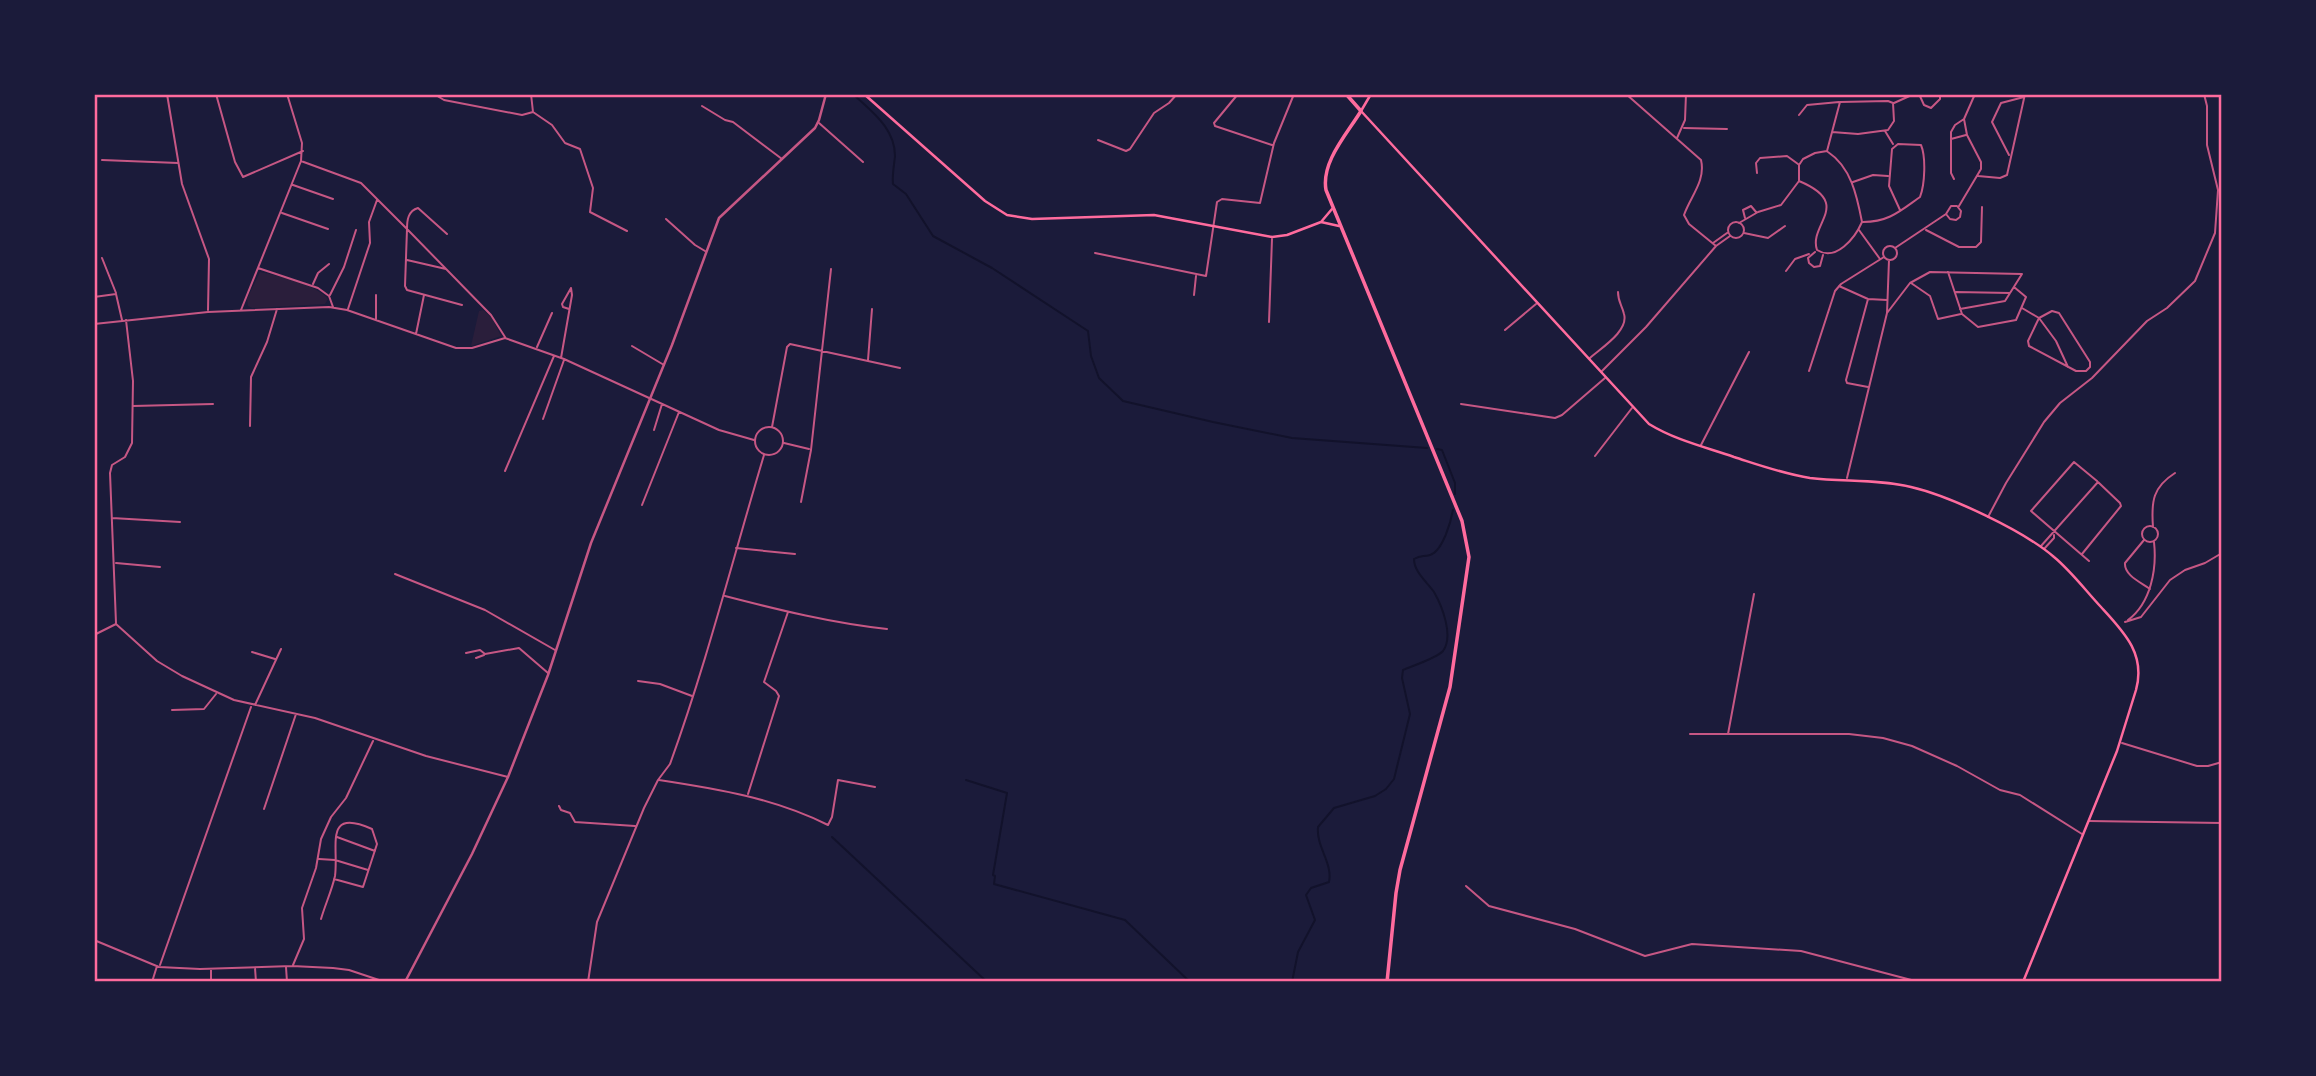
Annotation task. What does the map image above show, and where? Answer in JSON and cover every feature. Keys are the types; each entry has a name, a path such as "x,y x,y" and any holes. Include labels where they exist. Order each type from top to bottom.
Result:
{"highway":[{"path":"1346,94 1361,111 1326,173 1326,190 1462,521 1469,557 1450,687 1396,893 1387,982"}],"main road":[{"path":"864,94 965,184 1007,215 1032,219 1145,214 1272,237 1287,235 1321,222 1332,209"},
{"path":"1371,94 1361,111 1642,418 1659,430 1701,446 1800,476 1910,487 1969,508 2057,559 2119,627 2136,652 2140,670 2136,690 2120,742 2023,982"},
{"path":"1321,222 1339,226"}],"street":[{"path":"167,94 185,197 209,259 208,312"},
{"path":"216,94 234,162 243,177 303,151"},
{"path":"242,310 302,162 303,151 287,94"},
{"path":"434,94 444,100 516,114 533,112"},
{"path":"531,94 533,112 551,125 565,143 580,149 593,188 590,212 627,231"},
{"path":"405,982 472,854 508,776 548,673 591,543 664,365 719,218 783,159 818,122 826,94"},
{"path":"1098,140 1130,149 1154,113 1177,94"},
{"path":"1238,94 1214,123 1215,127 1273,146"},
{"path":"1095,253 1206,275 1216,204 1220,199 1260,203 1273,146 1294,94"},
{"path":"1626,94 1696,154 1703,166 1698,187 1685,211 1685,221 1716,246"},
{"path":"1676,138 1682,128 1686,94"},
{"path":"1799,115 1804,107 1810,104 1893,103 1914,94"},
{"path":"1919,94 1924,105 1931,108 1940,99 1940,94"},
{"path":"1954,179 1951,173 1952,128 1964,118 1975,94"},
{"path":"1987,518 2044,422 2060,403 2092,379 2147,321 2167,308 2195,281 2215,233 2218,190 2207,145 2207,106 2204,94"},
{"path":"2010,157 1994,126 1993,118 2001,103 2025,96"},
{"path":"1979,176 2005,177 2025,96"},
{"path":"1827,151 1840,102"},
{"path":"1832,132 1864,134 1885,130 1892,126 1893,103"},
{"path":"702,106 733,122 783,159"},
{"path":"1959,207 1979,176 1981,162 1967,135 1964,118"},
{"path":"818,122 863,162"},
{"path":"1682,128 1727,129"},
{"path":"1885,130 1894,145 1889,176 1891,191 1900,210"},
{"path":"1950,140 1967,135"},
{"path":"1862,222 1879,222 1922,193 1921,145 1894,145"},
{"path":"1602,372 1729,234 1731,224 1739,223 1756,212 1781,205 1799,181 1799,165 1808,155 1827,151"},
{"path":"1799,181 1819,190 1824,200 1825,219 1815,242 1818,251 1823,254 1832,253 1846,245 1862,222 1843,164 1827,151"},
{"path":"1757,173 1756,163 1760,158 1787,156 1799,165"},
{"path":"102,160 177,163"},
{"path":"302,162 355,179 491,314 505,338"},
{"path":"1851,182 1873,175 1889,176"},
{"path":"292,185 334,199"},
{"path":"347,310 370,243 369,222 378,200"},
{"path":"1745,219 1743,213 1746,207 1751,206 1756,212"},
{"path":"1925,230 1958,247 1976,247 1981,242 1982,206"},
{"path":"1889,260 1884,257 1885,247 1895,248 1947,214 1949,207 1959,207"},
{"path":"1947,214 1952,220 1958,219 1961,213 1959,207"},
{"path":"447,234 418,208 412,211 408,217 405,289 462,305"},
{"path":"281,212 328,229"},
{"path":"666,219 695,245 706,251"},
{"path":"1739,223 1743,233"},
{"path":"1743,233 1768,238 1785,226"},
{"path":"1859,229 1880,259"},
{"path":"329,296 344,267 356,230"},
{"path":"1729,234 1737,238 1743,233"},
{"path":"1713,243 1729,234"},
{"path":"1269,322 1272,237"},
{"path":"1889,260 1896,257 1895,248"},
{"path":"1786,271 1795,259 1818,251"},
{"path":"1811,253 1809,263 1814,267 1820,266 1823,254"},
{"path":"1809,371 1839,286 1884,257"},
{"path":"102,258 123,319 134,381 130,450 110,468 116,624 158,661 217,693 253,706 296,713 457,765 508,776"},
{"path":"406,259 446,269"},
{"path":"1847,480 1887,313 1889,260"},
{"path":"312,286 317,273 329,264"},
{"path":"258,268 312,286 329,296 333,308"},
{"path":"801,502 811,450 831,269"},
{"path":"1948,271 1962,314 1980,327 2014,321 2026,297 2014,287"},
{"path":"1887,313 1910,283 1930,272 2022,273 2005,301 1960,309"},
{"path":"1194,295 1197,275"},
{"path":"1910,283 1930,296 1939,320 1962,314"},
{"path":"1839,286 1868,299 1888,300"},
{"path":"543,419 563,359 570,309 572,288 562,304 570,309"},
{"path":"1589,359 1623,327 1625,317 1618,303 1618,292"},
{"path":"1955,292 2011,293"},
{"path":"94,297 116,294"},
{"path":"376,295 376,320"},
{"path":"416,335 424,295"},
{"path":"1868,299 1846,380 1847,383 1869,387"},
{"path":"1505,330 1536,303"},
{"path":"250,426 251,377 267,342 277,308"},
{"path":"94,324 123,319 277,308 347,310 461,348 479,347 505,338 554,355 719,430 754,440"},
{"path":"2022,308 2039,318 2056,341 2068,367"},
{"path":"868,361 872,309"},
{"path":"2052,311 2059,313 2091,364 2086,371 2080,373 2029,346 2028,341 2039,318 2052,311"},
{"path":"537,349 552,313"},
{"path":"772,427 788,345 900,368"},
{"path":"632,346 664,365"},
{"path":"1701,446 1749,352"},
{"path":"505,471 554,355"},
{"path":"1461,404 1555,418 1563,415 1606,377"},
{"path":"654,430 662,403"},
{"path":"134,406 212,404"},
{"path":"1595,456 1633,407"},
{"path":"642,505 680,411"},
{"path":"772,427 782,435 783,443 776,453 764,454 756,447 754,440 760,429 772,427"},
{"path":"783,443 811,450"},
{"path":"588,982 597,922 636,826 658,779 670,764 724,596 764,454"},
{"path":"2082,554 2121,506 2098,482 2073,462 2031,509 2031,513 2089,561"},
{"path":"2119,627 2141,607 2150,589 2154,542 2158,535 2153,527 2152,505 2158,486 2175,472"},
{"path":"2042,548 2054,538 2055,533 2098,482"},
{"path":"112,518 180,522"},
{"path":"2144,540 2143,529 2153,527"},
{"path":"2144,540 2154,542"},
{"path":"2144,540 2124,567 2126,572 2150,589"},
{"path":"736,548 795,554"},
{"path":"2125,622 2141,617 2170,580 2221,553"},
{"path":"114,563 160,567"},
{"path":"395,574 485,610 556,650"},
{"path":"1728,734 1754,594"},
{"path":"724,596 829,619 839,624 887,629"},
{"path":"748,795 779,696 764,682 788,612"},
{"path":"94,635 116,624"},
{"path":"476,658 519,648 548,673"},
{"path":"152,982 253,706 281,649"},
{"path":"466,653 475,650 485,654"},
{"path":"252,652 276,659"},
{"path":"638,681 660,684 693,696"},
{"path":"172,710 204,709 217,693"},
{"path":"264,809 296,713"},
{"path":"1690,734 1860,735 1883,738 1912,746 1957,766 2000,790 2020,795 2082,835"},
{"path":"292,966 304,939 303,908 324,830 346,798 374,739"},
{"path":"2120,742 2197,766 2221,762"},
{"path":"658,779 748,795 796,810 828,825 838,780 875,787"},
{"path":"559,806 561,810 570,813 575,822 636,826"},
{"path":"321,919 334,879 336,836 347,822 354,821 372,829 377,844 363,887 334,879"},
{"path":"2088,821 2221,823"},
{"path":"336,836 375,851"},
{"path":"318,859 335,860 368,870"},
{"path":"1466,886 1489,906 1575,929 1645,956 1692,944 1801,951 1919,982"},
{"path":"94,940 158,967 211,969 292,966 349,970 385,982"},
{"path":"286,966 287,982"},
{"path":"255,967 256,982"},
{"path":"211,969 211,982"}],"shaded area":[{"path":"260,272 287,278 316,290 328,299 325,304 252,308 248,306 247,299"},
{"path":"483,310 492,318 501,336 471,346 479,311"}],"waterway":[{"path":"853,94 887,129 894,146 893,184 906,194 933,236 992,268 1088,331 1091,356 1099,378 1123,401 1292,438 1427,448"},
{"path":"1437,449 1442,450 1455,483 1455,494"},
{"path":"1292,982 1298,952 1315,920 1306,895 1311,888 1329,882 1329,868 1319,841 1318,827 1334,808 1375,796 1386,789 1394,779 1410,714 1402,678 1403,670 1435,656 1443,651 1446,645 1446,621 1434,592 1418,573 1414,559 1430,555 1439,548 1453,510"},
{"path":"966,780 1007,793 993,875 994,884 1125,920 1190,982"},
{"path":"832,837 987,982"}]}
